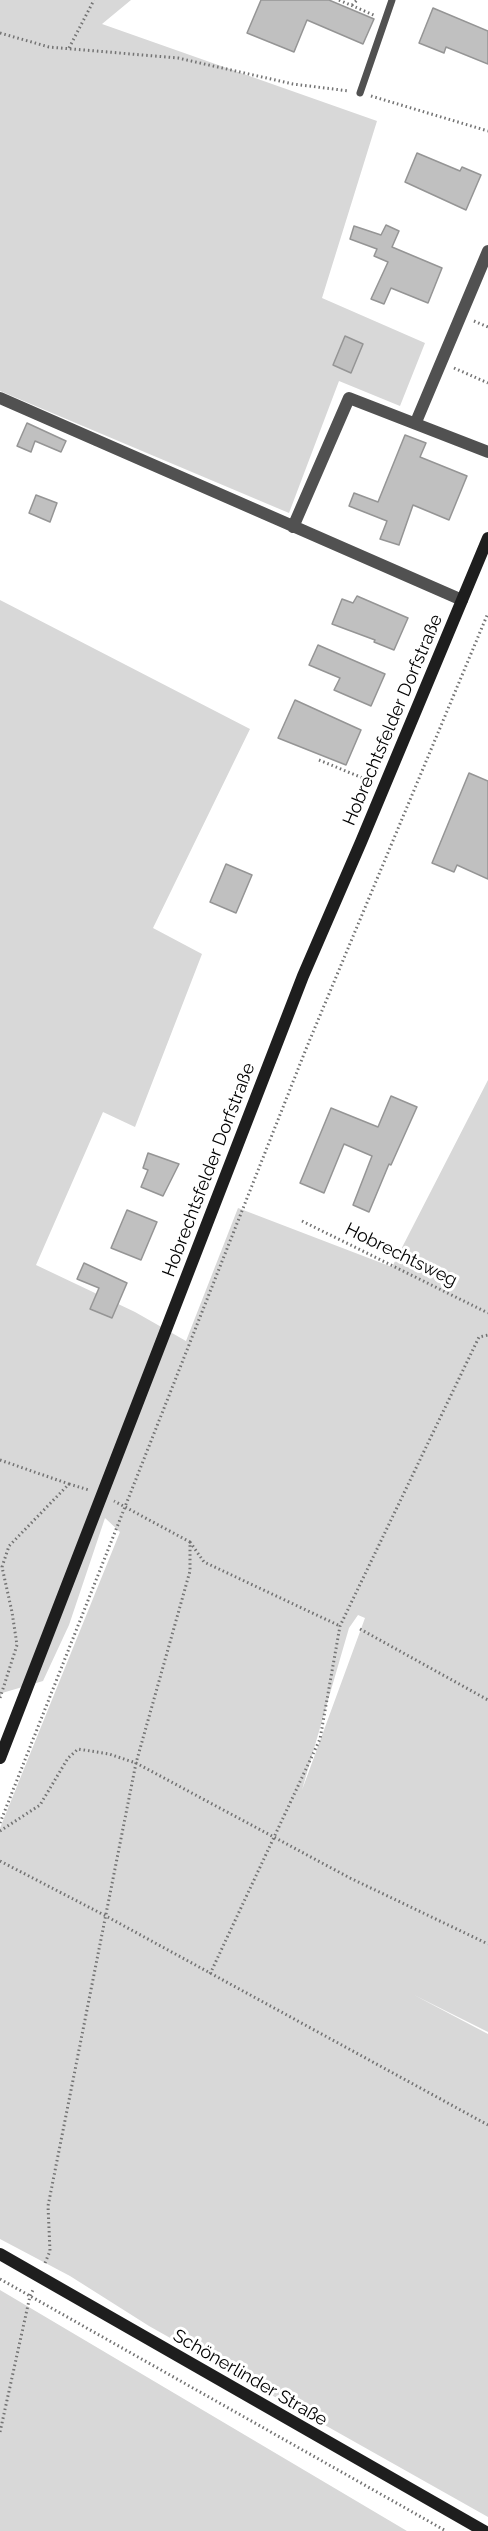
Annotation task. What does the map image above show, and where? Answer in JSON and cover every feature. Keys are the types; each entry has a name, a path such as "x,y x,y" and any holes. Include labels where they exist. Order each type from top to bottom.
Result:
{"street":[{"path":"416,422 488,250"},
{"name":"Hobrechtsfelder Dorfstraße","path":"0,398 462,600"},
{"path":"293,527 349,398 416,422 488,452"},
{"name":"Hobrechtsfelder Dorfstraße","path":"0,1758 303,976 488,538"},
{"name":"Schönerlinder Straße","path":"0,2254 484,2531"}],"lane":[{"path":"360,93 392,0"}],"path":[{"path":"69,48 94,0"},
{"path":"339,0 385,20"},
{"path":"352,5 357,0"},
{"path":"0,33 49,47 178,58 293,84 360,93 488,131"},
{"path":"441,362 488,383"},
{"path":"0,1823 306,1048 488,613"},
{"path":"319,760 384,787"},
{"name":"Hobrechtsweg","path":"302,1221 488,1313"},
{"path":"210,1974 320,1739 340,1626 479,1337 488,1335"},
{"path":"0,1460 102,1495 190,1542 204,1562 340,1626"},
{"path":"0,1698 17,1645 2,1567 5,1557 9,1546 69,1484"},
{"path":"0,2432 30,2296 50,2251 48,2206 104,1915 136,1763 190,1571 190,1542"},
{"path":"360,1629 488,1700"},
{"path":"0,1831 40,1805 68,1758 78,1749 109,1754 136,1763 350,1878 488,1944"},
{"path":"0,1861 104,1915 488,2125"},
{"path":"0,2279 446,2531"}],"shaded area":[{"path":"0,0 131,0 102,24 377,121 322,298 425,343 400,406 339,381 289,513 0,391"},
{"path":"0,600 250,729 153,928 202,954 135,1127 103,1112 36,1265 135,1312 186,1341 238,1208 392,1267 488,1080 488,2032 414,1995 488,2034 488,2517 149,2326 70,2276 0,2239 0,1828 120,1532 105,1518 69,1625 43,1681 2,1693 0,1698","holes":["358,1615 365,1618 302,1790 349,1628"]},
{"path":"0,2290 407,2531 0,2531"}],"building":[{"path":"261,0 329,0 374,19 363,44 307,20 294,52 247,33"},
{"path":"433,8 488,31 488,64 446,47 444,53 419,43"},
{"path":"417,153 460,171 462,167 481,175 466,210 405,182"},
{"path":"386,225 399,231 392,247 442,268 428,303 391,288 384,304 371,299 388,262 374,256 377,249 350,239 354,226 381,235"},
{"path":"345,336 363,344 351,373 333,365"},
{"path":"27,423 66,441 61,452 35,441 31,452 17,446"},
{"path":"405,435 426,443 420,457 467,476 449,520 413,505 399,545 380,539 387,521 349,506 354,493 378,502"},
{"path":"36,495 57,503 50,522 29,513"},
{"path":"357,596 408,618 394,650 374,642 375,640 332,624 342,599 353,603"},
{"path":"318,645 385,674 371,706 334,690 340,678 309,665"},
{"path":"295,700 361,730 346,765 278,738"},
{"path":"469,773 488,781 488,879 457,865 454,872 432,863"},
{"path":"226,864 252,875 236,913 210,902"},
{"path":"391,1096 417,1107 369,1212 353,1205 372,1156 344,1144 324,1193 300,1183 331,1108 378,1127"},
{"path":"148,1153 179,1164 163,1196 141,1187 148,1170 143,1168"},
{"path":"127,1210 157,1222 141,1260 111,1248"},
{"path":"84,1263 127,1283 112,1318 90,1309 99,1288 77,1279"}]}
